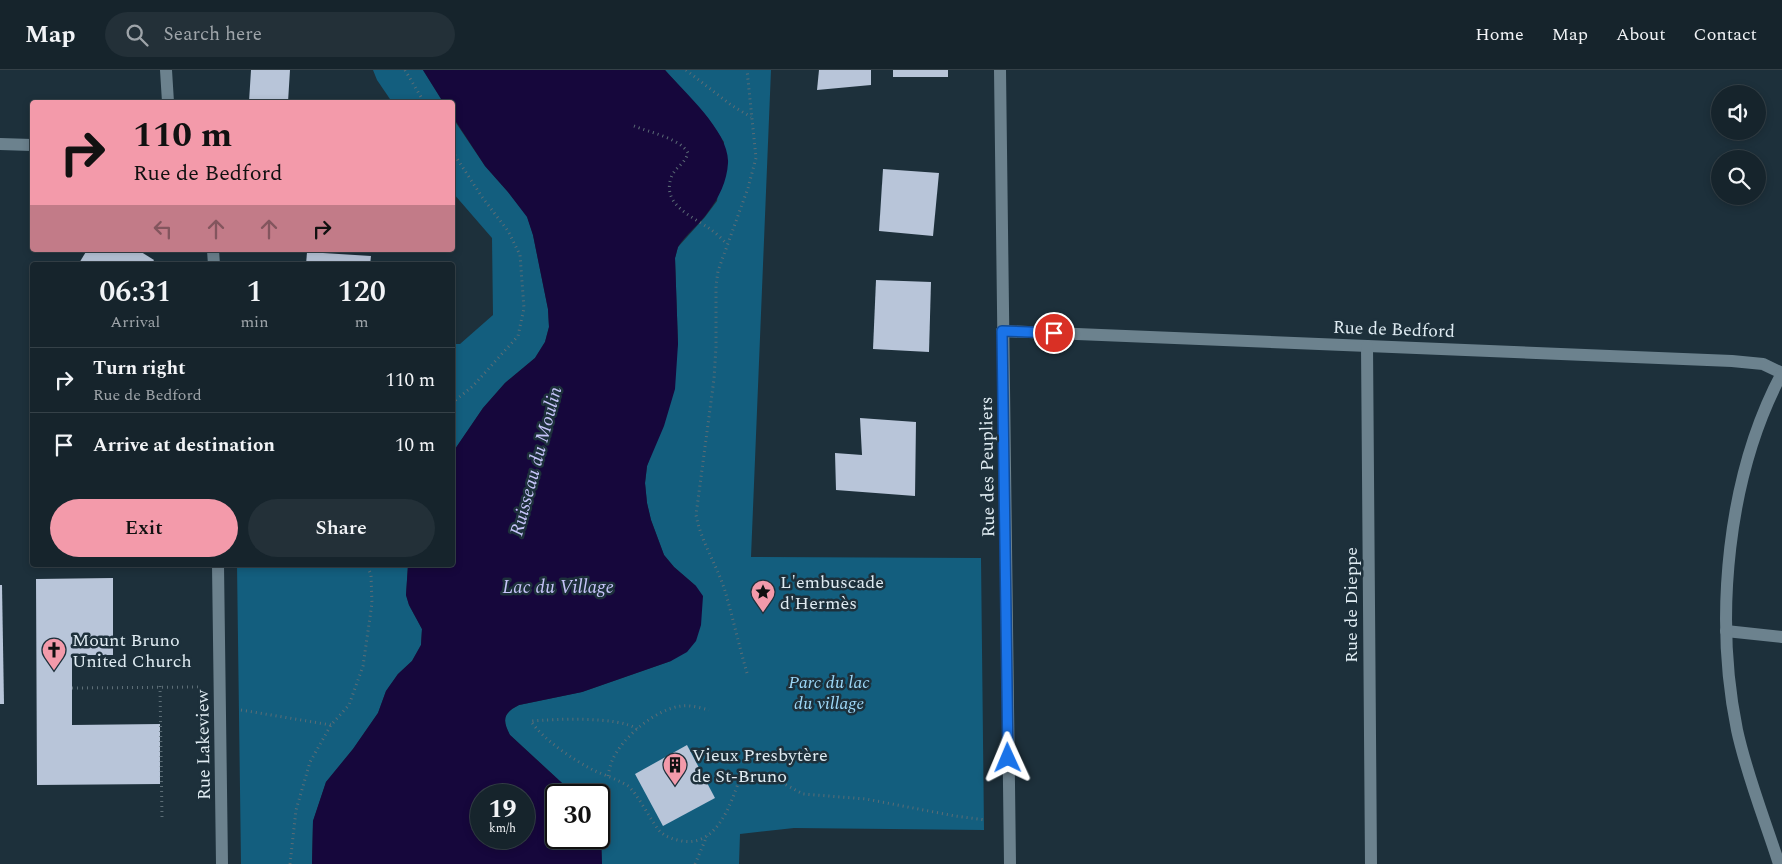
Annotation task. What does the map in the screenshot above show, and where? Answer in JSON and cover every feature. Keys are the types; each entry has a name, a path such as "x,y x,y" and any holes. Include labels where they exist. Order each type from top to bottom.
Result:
{"street":[{"path":"166,70 168,100"},
{"name":"Rue des Peupliers","path":"1000,70 1010,864"},
{"path":"0,144 30,145"},
{"name":"Rue de Bedford","path":"1002,331 1732,361 1763,364 1782,373"},
{"name":"Rue de Dieppe","path":"1367,346 1371,864"},
{"path":"1779,864 1750,778 1737,729 1728,665 1725,602 1730,552 1739,496 1746,467 1773,389 1782,373"},
{"name":"Rue Lakeview","path":"218,567 222,864"},
{"path":"1726,631 1782,637"}],"path":[{"path":"405,70 423,100"},
{"path":"686,70 731,105 751,117"},
{"path":"747,70 756,158 748,188 718,271 714,379 696,516 702,537 715,563 725,591 747,673"},
{"path":"634,126 676,142 685,148 688,153 686,159 672,175 669,183 674,202 683,212 712,230 727,244"},
{"path":"455,156 482,197 508,230 520,255 524,308 518,336 474,386 455,401"},
{"path":"290,864 296,810 310,762 331,725 349,705 363,666 372,603 371,575 368,567"},
{"path":"160,686 162,818"},
{"path":"72,688 198,686"},
{"path":"608,776 612,760 637,729 652,717 667,709 683,705 709,710"},
{"path":"241,710 331,725"},
{"path":"637,729 629,724 615,722 559,719 531,721 536,729 560,749 591,769 629,787 660,831 667,837 687,842 708,836"},
{"path":"777,780 803,794 866,799 986,820"},
{"path":"695,864 708,836 720,824 730,806 739,781"}],"green space":[{"path":"373,70 423,70 442,100 391,100 377,80"},
{"name":"Parc du lac du village","path":"665,70 771,70 751,557 981,558 984,830 794,828 740,834 739,864 602,864 601,849 610,849 610,784 563,784 510,735 507,730 505,721 507,714 519,705 582,692 671,661 696,586 674,567 664,555 651,520 645,483 647,466 678,344 675,258 678,247 717,201 724,142 708,118"},
{"path":"455,121 485,166 527,216 533,235 548,309 549,327 545,342 535,358 505,383 483,408 455,449 455,344 460,344 493,315 492,238 455,195"},
{"path":"237,567 408,567 406,595 409,605 422,629 421,645 412,661 398,674 386,691 378,713 353,749 326,782 313,821 312,864 241,864"}],"water":[{"name":"Lac du Village","path":"423,70 665,70 694,101 722,138 727,151 728,163 724,183 712,207 678,247 675,258 678,344 675,389 664,426 647,466 645,483 651,520 664,555 674,567 696,586 703,596 701,625 696,641 687,652 671,661 582,692 519,705 507,714 505,721 510,735 563,784 545,784 545,849 601,849 602,864 312,864 313,821 326,782 353,749 378,713 386,691 398,674 412,661 421,645 422,629 409,605 406,595 408,567 455,567 455,449 483,408 505,383 535,358 545,342 549,327 548,309 533,235 527,217 485,166 455,120 455,100 442,100"}],"building":[{"path":"251,70 290,70 288,100 249,100"},
{"path":"819,70 871,70 871,85 817,90"},
{"path":"893,70 948,70 948,77 893,77"},
{"path":"883,169 939,173 933,236 879,231"},
{"path":"86,252 141,252 154,260 153,262 80,262"},
{"path":"307,252 371,256 370,262 306,262"},
{"path":"876,280 931,282 929,352 873,349"},
{"path":"860,418 916,422 915,496 836,490 835,453 862,455"},
{"name":"Mount Bruno United Church","path":"113,578 113,655 72,655 72,725 160,724 160,784 37,785 36,579"},
{"path":"0,585 2,585 4,704 0,704"},
{"name":"Vieux Presbytère de St-Bruno","path":"687,745 715,798 663,826 635,774"}],"place":[{"name":"L'embuscade d'Hermès","path":"763,613"},
{"name":"Mount Bruno United Church","path":"54,671"},
{"name":"Vieux Presbytère de St-Bruno","path":"675,786"}],"route":[{"path":"1008,758 1002,331 1054,333"}],"water label":[{"name":"Ruisseau du Moulin","path":"535,461"}]}
